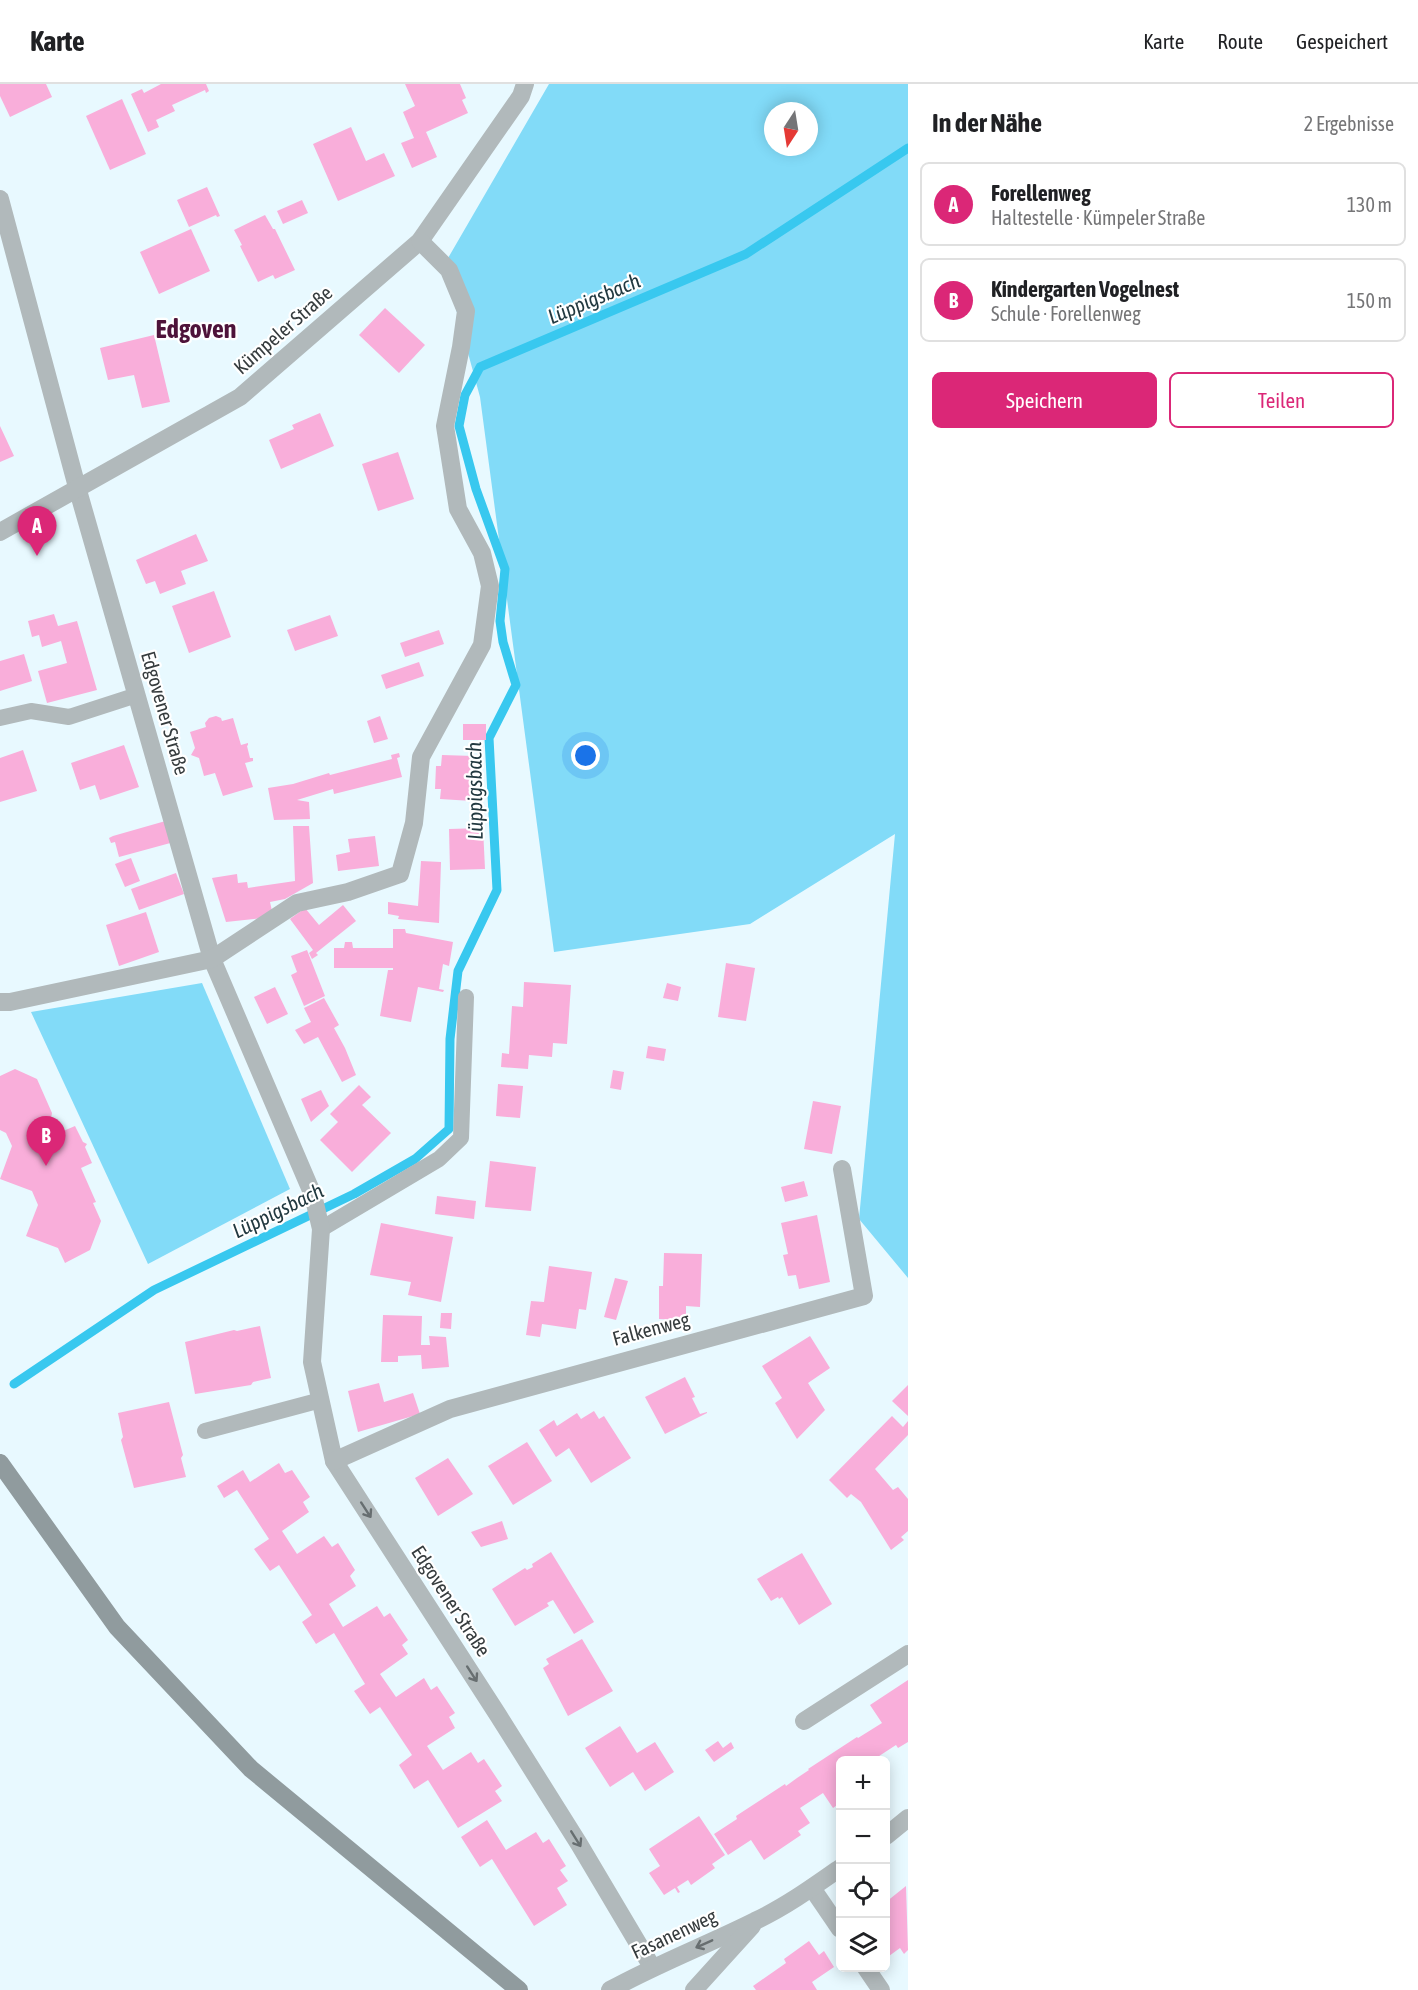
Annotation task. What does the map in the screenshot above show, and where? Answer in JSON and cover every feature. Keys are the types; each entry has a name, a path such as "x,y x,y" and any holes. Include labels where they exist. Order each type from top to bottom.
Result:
{"main road":[{"path":"0,1463 117,1627 251,1769 519,1990"}],"street":[{"name":"Kümpeler Straße","path":"0,532 240,397 420,241 521,96 525,84"},
{"name":"Edgovener Straße","path":"0,199 77,487 212,959 313,1195 321,1228 312,1362 334,1461 523,1754 652,1967"},
{"path":"0,1002 10,1002 212,959 297,903 348,892 400,874 414,823 421,757 482,645 490,586 482,553 458,509 445,426 466,311 449,270 420,241"},
{"name":"Falkenweg","path":"334,1461 450,1408 864,1296 842,1169"},
{"path":"804,1721 908,1654"},
{"path":"890,1832 908,1818"},
{"name":"Fasanenweg","path":"610,1990 652,1967 757,1920 812,1888 836,1871"},
{"path":"812,1888 836,1923"},
{"name":"Fasanenweg","path":"697,1988 757,1920"},
{"path":"869,1972 881,1990"}],"lane":[{"path":"0,718 31,711 69,717 137,695"},
{"path":"321,1228 439,1160 461,1138 466,997"},
{"path":"204,1431 321,1400"}],"shaded area":[{"path":"549,84 908,84 908,1278 859,1219 895,834 750,924 554,952 480,397 444,265"},
{"path":"202,983 290,1189 148,1264 31,1012"}],"building":[{"path":"0,84 46,84 52,97 10,117 0,96"},
{"path":"161,84 206,84 209,91 206,93 205,90 172,105 175,111 156,120 159,127 148,132 131,94 142,89 144,93"},
{"path":"405,84 460,84 466,98 462,100 468,113 426,132 437,157 412,168 401,143 414,138 403,112 415,106"},
{"path":"122,99 146,154 110,170 86,116"},
{"path":"351,127 366,161 384,153 395,176 338,201 313,144"},
{"path":"207,187 220,216 216,215 189,227 177,200"},
{"path":"302,200 308,213 283,224 277,211"},
{"path":"265,215 275,229 295,270 275,279 273,275 258,282 234,230"},
{"path":"191,229 210,271 159,294 140,252"},
{"path":"385,308 425,345 399,373 359,335"},
{"path":"154,335 170,402 142,408 134,375 108,380 100,348"},
{"path":"320,413 334,446 281,469 269,440 294,429 292,425"},
{"path":"0,426 14,456 0,462"},
{"path":"398,452 414,499 378,511 362,464"},
{"path":"196,534 208,561 181,571 186,584 160,594 155,581 146,584 136,560"},
{"path":"214,591 231,637 189,653 172,606"},
{"path":"54,614 58,626 77,621 97,690 47,703 38,671 67,663 61,641 42,647 39,635 32,637 28,621"},
{"path":"330,615 338,636 295,651 287,630"},
{"path":"439,630 444,644 405,657 400,643"},
{"path":"24,654 32,681 0,691 0,661"},
{"path":"419,662 424,676 386,689 381,675"},
{"path":"216,716 222,721 233,718 241,745 248,743 250,758 253,758 253,761 245,763 253,787 223,796 215,773 204,776 199,758 191,755 195,748 190,732 206,727 205,723 209,718"},
{"path":"380,716 388,739 374,743 367,721"},
{"path":"463,724 486,724 486,740 463,740"},
{"path":"124,745 139,787 100,800 95,785 80,790 71,763"},
{"path":"23,750 37,791 0,802 0,758"},
{"path":"399,753 400,757 397,758 402,777 334,794 333,789 297,800 309,802 310,819 274,820 268,788 392,759 391,755"},
{"path":"442,755 474,756 472,801 440,799 441,789 435,789 436,766 441,766"},
{"path":"169,820 174,842 119,857 115,842 111,843 109,838 113,836"},
{"path":"293,826 309,826 313,883 285,899 270,902 272,911 262,918 226,922 212,878 237,874 238,883 247,882 248,888 295,881"},
{"path":"483,828 485,869 450,870 449,829"},
{"path":"375,836 379,866 338,871 336,855 350,852 348,839"},
{"path":"131,858 140,881 125,887 115,864"},
{"path":"421,861 441,862 439,923 398,919 399,916 388,914 388,902 418,906"},
{"path":"176,873 184,894 139,910 131,889"},
{"path":"343,905 356,921 316,953 318,955 312,959 309,953 313,950 290,919 305,908 319,925"},
{"path":"146,912 159,952 119,966 106,925"},
{"path":"393,929 405,929 406,933 453,942 449,966 443,964 439,989 444,990 443,992 418,987 411,1022 380,1016 388,970 393,970 393,968 334,968 334,948 344,948 345,942 352,942 353,948 393,948"},
{"path":"307,950 325,996 304,1006 291,975 297,972 291,956"},
{"path":"726,963 755,968 746,1021 718,1017"},
{"path":"524,982 571,985 567,1044 553,1043 552,1057 529,1055 528,1069 501,1067 502,1053 509,1054 512,1006 523,1007"},
{"path":"667,983 681,987 678,1001 663,998"},
{"path":"275,987 288,1014 267,1024 254,997"},
{"path":"324,998 339,1025 334,1028 356,1075 342,1082 318,1037 304,1044 295,1030 311,1022 304,1008"},
{"path":"648,1046 666,1049 664,1061 646,1058"},
{"path":"15,1069 37,1079 52,1113 51,1118 55,1120 61,1132 75,1126 83,1142 87,1144 85,1147 92,1163 81,1168 96,1202 93,1203 101,1221 90,1250 65,1263 58,1248 26,1236 38,1205 32,1191 0,1179 12,1146 6,1133 0,1130 0,1076"},
{"path":"613,1070 624,1072 621,1090 610,1088"},
{"path":"498,1084 523,1086 520,1118 496,1116"},
{"path":"359,1085 371,1097 362,1105 391,1133 352,1172 320,1140 338,1122 330,1114"},
{"path":"321,1090 329,1106 311,1122 301,1099"},
{"path":"813,1101 841,1106 832,1154 804,1149"},
{"path":"490,1161 536,1167 531,1211 485,1207"},
{"path":"804,1181 808,1196 785,1202 781,1187"},
{"path":"437,1196 476,1201 474,1219 435,1214"},
{"path":"817,1215 830,1282 799,1289 796,1275 788,1276 783,1255 788,1254 781,1223"},
{"path":"381,1223 453,1237 441,1302 408,1295 411,1282 370,1275"},
{"path":"664,1253 702,1254 700,1307 686,1306 686,1320 659,1319 659,1286 663,1286"},
{"path":"549,1266 592,1272 586,1310 579,1309 576,1329 542,1324 540,1337 526,1335 531,1301 544,1302"},
{"path":"615,1278 628,1281 616,1320 604,1317"},
{"path":"441,1313 452,1313 451,1329 440,1328"},
{"path":"383,1315 422,1316 421,1345 430,1345 429,1336 446,1337 449,1367 422,1369 421,1355 398,1356 398,1362 381,1362"},
{"path":"260,1326 271,1378 253,1382 251,1385 195,1394 185,1342"},
{"path":"810,1336 830,1368 808,1383 825,1410 797,1439 775,1403 782,1398 762,1366"},
{"path":"685,1377 700,1414 707,1413 665,1434 645,1397"},
{"path":"379,1383 384,1402 413,1393 420,1414 358,1432 348,1391"},
{"path":"908,1385 908,1416 892,1401"},
{"path":"169,1402 183,1455 181,1458 186,1477 134,1488 121,1440 123,1437 118,1413"},
{"path":"594,1411 599,1419 604,1416 631,1458 591,1483 569,1448 556,1457 539,1430 554,1420 557,1426 577,1413 581,1419"},
{"path":"892,1416 903,1427 908,1421 908,1435 875,1469 893,1490 898,1487 908,1499 908,1531 901,1537 904,1540 891,1550 861,1502 851,1494 847,1498 829,1480"},
{"path":"527,1442 552,1481 513,1505 488,1466"},
{"path":"448,1458 473,1494 438,1516 415,1478"},
{"path":"279,1463 285,1473 292,1470 310,1497 303,1502 309,1512 282,1531 297,1554 324,1536 332,1547 338,1543 355,1570 350,1576 356,1586 329,1604 343,1627 377,1606 384,1617 390,1613 408,1640 402,1645 408,1654 380,1674 396,1697 424,1678 431,1690 437,1686 455,1713 449,1717 455,1728 427,1746 443,1770 471,1752 478,1763 484,1759 502,1786 495,1791 502,1801 458,1828 428,1780 414,1789 399,1765 412,1755 380,1707 370,1714 354,1691 365,1684 334,1633 316,1644 302,1622 312,1615 279,1565 270,1571 254,1549 269,1539 237,1490 224,1498 217,1486 243,1470 250,1482"},
{"path":"502,1521 508,1539 481,1547 471,1532"},
{"path":"551,1552 594,1622 574,1634 553,1600 547,1603 549,1606 515,1626 492,1589 525,1568 527,1570 533,1567 532,1564"},
{"path":"802,1553 832,1604 799,1625 782,1597 771,1601 757,1579"},
{"path":"582,1639 613,1691 568,1716 543,1668 549,1664 546,1659"},
{"path":"908,1680 908,1742 898,1748 896,1745 879,1756 836,1756 836,1806 833,1808 823,1793 800,1808 810,1823 798,1831 801,1835 764,1860 751,1840 728,1855 714,1834 737,1819 736,1816 882,1723 870,1705"},
{"path":"620,1726 637,1753 655,1742 674,1772 645,1791 633,1772 610,1787 585,1748"},
{"path":"718,1741 723,1748 731,1742 734,1748 714,1762 705,1750"},
{"path":"699,1816 725,1855 712,1864 715,1868 691,1885 688,1880 677,1887 680,1892 678,1893 675,1888 664,1895 649,1873 660,1866 649,1849"},
{"path":"487,1820 506,1850 536,1832 543,1843 549,1839 566,1866 560,1870 568,1881 557,1888 567,1905 534,1926 492,1859 480,1867 461,1837"},
{"path":"906,1886 908,1950 904,1954 900,1948 890,1955 890,1899"},
{"path":"809,1941 819,1955 824,1951 834,1967 812,1982 817,1990 756,1990 753,1986 786,1963 784,1959"}],"waterway":[{"name":"Lüppigsbach","path":"14,1384 154,1290 354,1194 415,1159 449,1129 450,1039 458,971 497,890 489,738 516,685 503,642 500,621 505,569 476,489 459,426 465,395 480,367 746,254 908,148"}],"place":[{"name":"Forellenweg","path":"37,556"},
{"name":"Kindergarten Vogelnest","path":"46,1166"}],"district":[{"name":"Edgoven","path":"196,329"}]}
